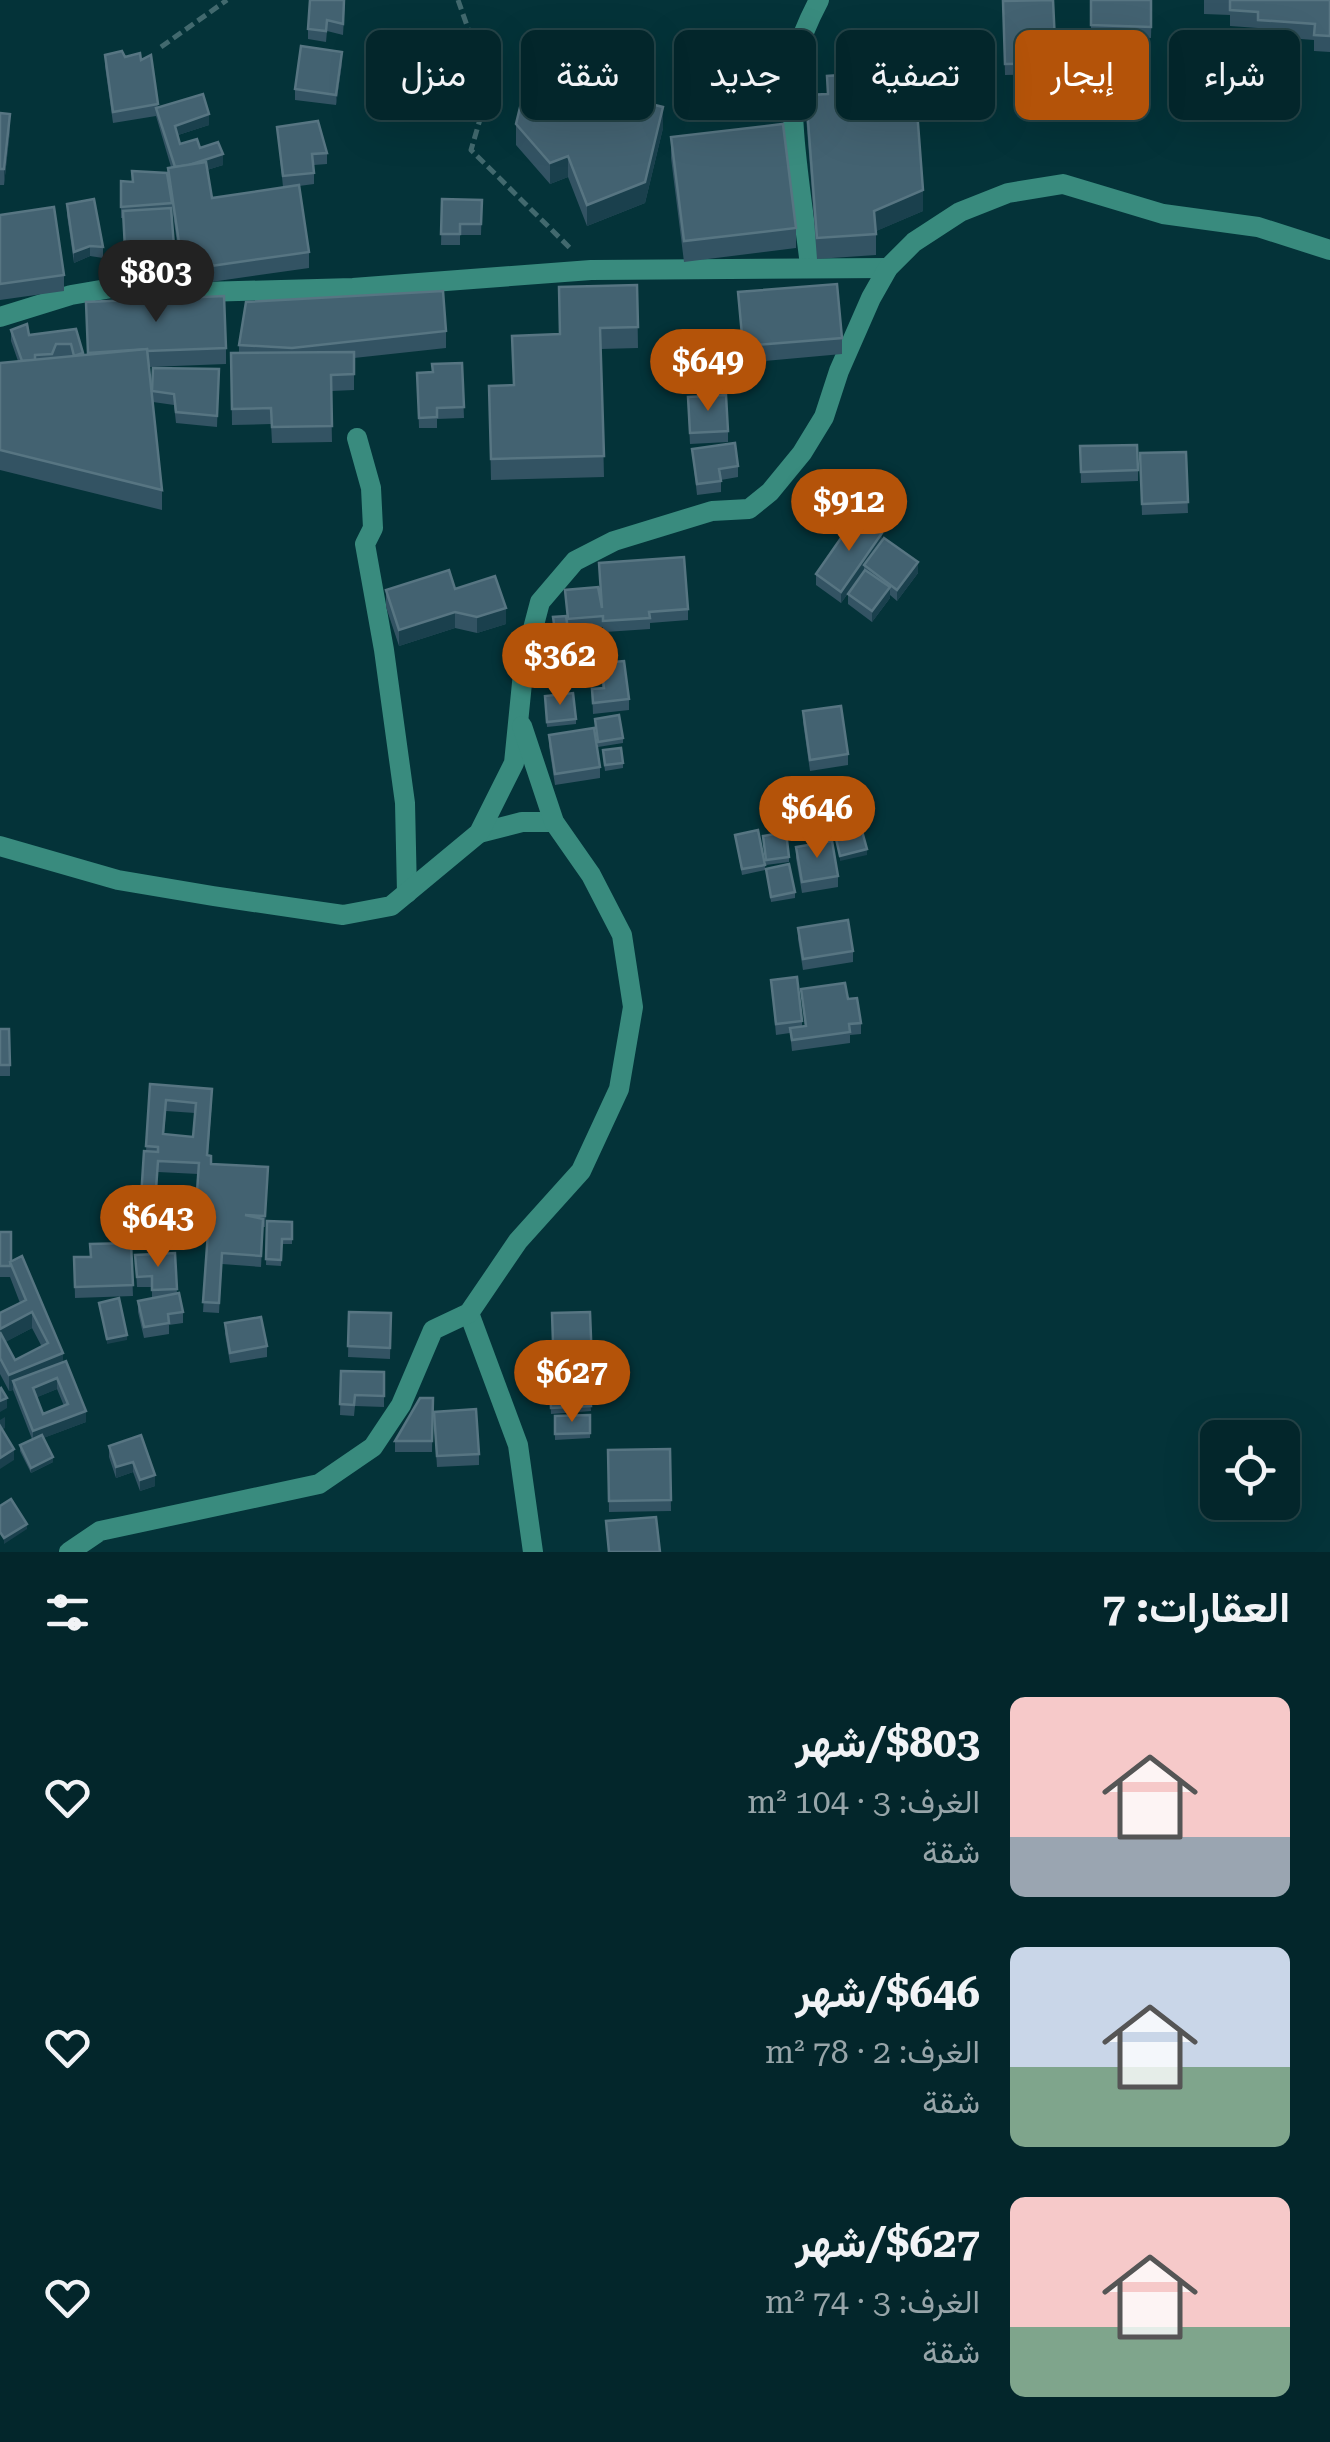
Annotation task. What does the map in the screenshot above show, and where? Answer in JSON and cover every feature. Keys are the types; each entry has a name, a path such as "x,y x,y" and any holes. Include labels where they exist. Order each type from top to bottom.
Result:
{"street":[{"path":"810,266 794,112 795,62 804,27 819,0"},
{"path":"0,846 118,880 344,915 391,906 479,833 514,763 524,663 540,602 576,561 614,541 712,511 749,509 770,492 802,453 824,417 852,342 888,268 914,242 960,212 1008,193 1063,184 1163,214 1258,228 1330,250"},
{"path":"0,318 71,295 112,288 203,292 353,288 591,270 888,268"},
{"path":"357,438 371,488 372,528 364,544 384,650 405,804 406,893"},
{"path":"69,1552 100,1531 319,1484 372,1447 400,1406 433,1330 469,1313 518,1241 581,1171 618,1089 633,1007 622,935 592,874 554,822 519,720"},
{"path":"479,833 522,822 554,822"},
{"path":"469,1313 518,1445 533,1552"}],"path":[{"path":"161,46 227,0"},
{"path":"458,0 482,68 486,99 472,150 591,270"}],"building":[{"path":"310,0 344,0 343,24 327,20 326,31 308,29"},
{"path":"1053,0 1054,30 1015,30 1015,64 1005,64 1003,1"},
{"path":"1091,0 1151,0 1151,27 1091,25"},
{"path":"1230,0 1330,0 1330,36 1314,35 1315,24 1258,20 1258,12 1230,10"},
{"path":"301,46 342,52 336,95 295,89"},
{"path":"122,51 125,57 140,53 141,60 151,55 158,104 113,112 105,55"},
{"path":"836,75 836,120 918,120 923,190 874,211 876,234 817,238 808,120 816,120 816,95 828,94 827,76"},
{"path":"203,94 209,114 175,126 180,144 197,139 200,148 218,142 223,154 175,167 156,108"},
{"path":"521,103 521,120 654,120 654,105 663,107 645,182 587,205 568,156 550,163 516,124"},
{"path":"0,113 10,114 4,169 0,169"},
{"path":"318,121 327,153 312,154 314,173 283,176 277,127"},
{"path":"783,124 796,228 684,241 671,137"},
{"path":"206,162 212,198 299,185 309,252 183,270 168,168"},
{"path":"132,171 167,173 172,203 121,207 121,181 133,182"},
{"path":"94,199 103,247 90,246 74,252 67,204"},
{"path":"442,199 482,200 481,224 460,224 460,234 441,234"},
{"path":"54,207 64,275 0,284 0,215"},
{"path":"171,208 174,246 125,249 123,211"},
{"path":"837,284 842,338 743,346 738,292"},
{"path":"637,285 638,327 600,328 604,456 491,459 489,386 514,385 512,336 560,334 559,287"},
{"path":"443,291 446,331 292,348 239,345 246,302"},
{"path":"224,296 226,348 88,353 86,302"},
{"path":"27,324 29,335 76,329 83,353 74,356 71,344 56,344 52,354 22,361 11,330"},
{"path":"721,339 724,379 688,382 684,343"},
{"path":"147,349 162,490 0,450 0,363"},
{"path":"354,352 354,374 331,375 332,426 272,427 271,408 232,409 231,353"},
{"path":"462,363 464,407 437,408 437,417 419,418 417,373 433,372 432,364"},
{"path":"153,368 219,369 217,416 176,412 174,394 152,391"},
{"path":"726,395 728,431 690,433 688,397"},
{"path":"735,443 738,466 719,469 721,481 697,484 692,449"},
{"path":"1137,445 1138,470 1081,472 1080,446"},
{"path":"1186,452 1188,502 1142,504 1140,453"},
{"path":"857,515 882,533 841,592 816,574"},
{"path":"884,538 918,562 897,590 864,565"},
{"path":"684,557 688,609 649,612 650,618 568,619 565,590 598,587 602,608 599,563"},
{"path":"449,570 455,589 495,576 506,608 477,617 455,612 399,630 386,590"},
{"path":"865,570 890,587 872,611 848,594"},
{"path":"566,616 569,636 579,635 581,647 556,650 557,660 540,662 538,648 557,645 553,617"},
{"path":"605,632 607,647 586,650 584,634"},
{"path":"624,661 629,699 593,703 592,689 604,688 601,663"},
{"path":"564,668 568,683 552,686 549,671"},
{"path":"573,693 576,719 547,722 545,696"},
{"path":"841,706 848,754 810,760 803,711"},
{"path":"619,715 623,738 598,742 595,719"},
{"path":"594,728 600,767 555,774 549,735"},
{"path":"621,748 623,763 605,765 603,750"},
{"path":"859,820 867,849 840,856 833,826"},
{"path":"758,830 765,865 742,869 735,835"},
{"path":"786,832 789,857 766,860 763,836"},
{"path":"832,841 838,876 802,882 796,847"},
{"path":"789,864 795,892 771,897 766,869"},
{"path":"848,920 853,951 803,959 798,928"},
{"path":"797,977 802,1021 776,1024 771,980"},
{"path":"845,983 848,999 857,998 861,1023 849,1024 850,1032 792,1040 790,1028 806,1026 801,989"},
{"path":"0,1029 9,1029 10,1065 0,1065"},
{"path":"150,1084 212,1089 207,1155 211,1156 211,1164 268,1167 265,1216 245,1215 263,1219 261,1256 222,1253 219,1303 203,1302 209,1218 140,1214 144,1151 158,1152 158,1147 146,1146","holes":["166,1100 196,1103 193,1137 163,1134","158,1161 199,1163 196,1206 155,1203"]},
{"path":"267,1221 292,1222 292,1239 282,1239 281,1260 266,1259"},
{"path":"0,1232 11,1232 10,1266 0,1266"},
{"path":"131,1243 133,1285 75,1287 74,1257 91,1257 90,1244"},
{"path":"175,1253 177,1289 152,1290 152,1276 137,1277 135,1255"},
{"path":"22,1256 63,1353 9,1375 0,1358 0,1332 15,1360 48,1343 32,1312 0,1329 0,1313 26,1300 10,1262"},
{"path":"179,1293 183,1312 168,1314 169,1323 144,1327 138,1301"},
{"path":"119,1298 127,1335 107,1339 99,1303"},
{"path":"349,1312 391,1313 390,1348 348,1346"},
{"path":"590,1312 592,1363 572,1364 573,1372 554,1372 552,1313"},
{"path":"261,1317 267,1346 230,1353 225,1323"},
{"path":"66,1361 86,1411 33,1431 13,1381","holes":["57,1378 68,1404 43,1414 33,1388"]},
{"path":"341,1371 384,1372 384,1396 355,1395 354,1405 340,1404"},
{"path":"589,1384 591,1406 551,1408 550,1387"},
{"path":"420,1398 433,1398 432,1441 395,1441"},
{"path":"476,1409 479,1454 437,1456 434,1412"},
{"path":"590,1415 590,1433 555,1434 555,1416"},
{"path":"0,1426 14,1449 0,1458"},
{"path":"42,1435 53,1457 31,1468 20,1445"},
{"path":"141,1435 155,1475 140,1480 133,1462 116,1467 109,1446"},
{"path":"670,1449 671,1500 609,1501 608,1450"},
{"path":"11,1499 27,1524 4,1538 0,1532 0,1506"},
{"path":"656,1517 660,1552 609,1552 606,1521"}]}
